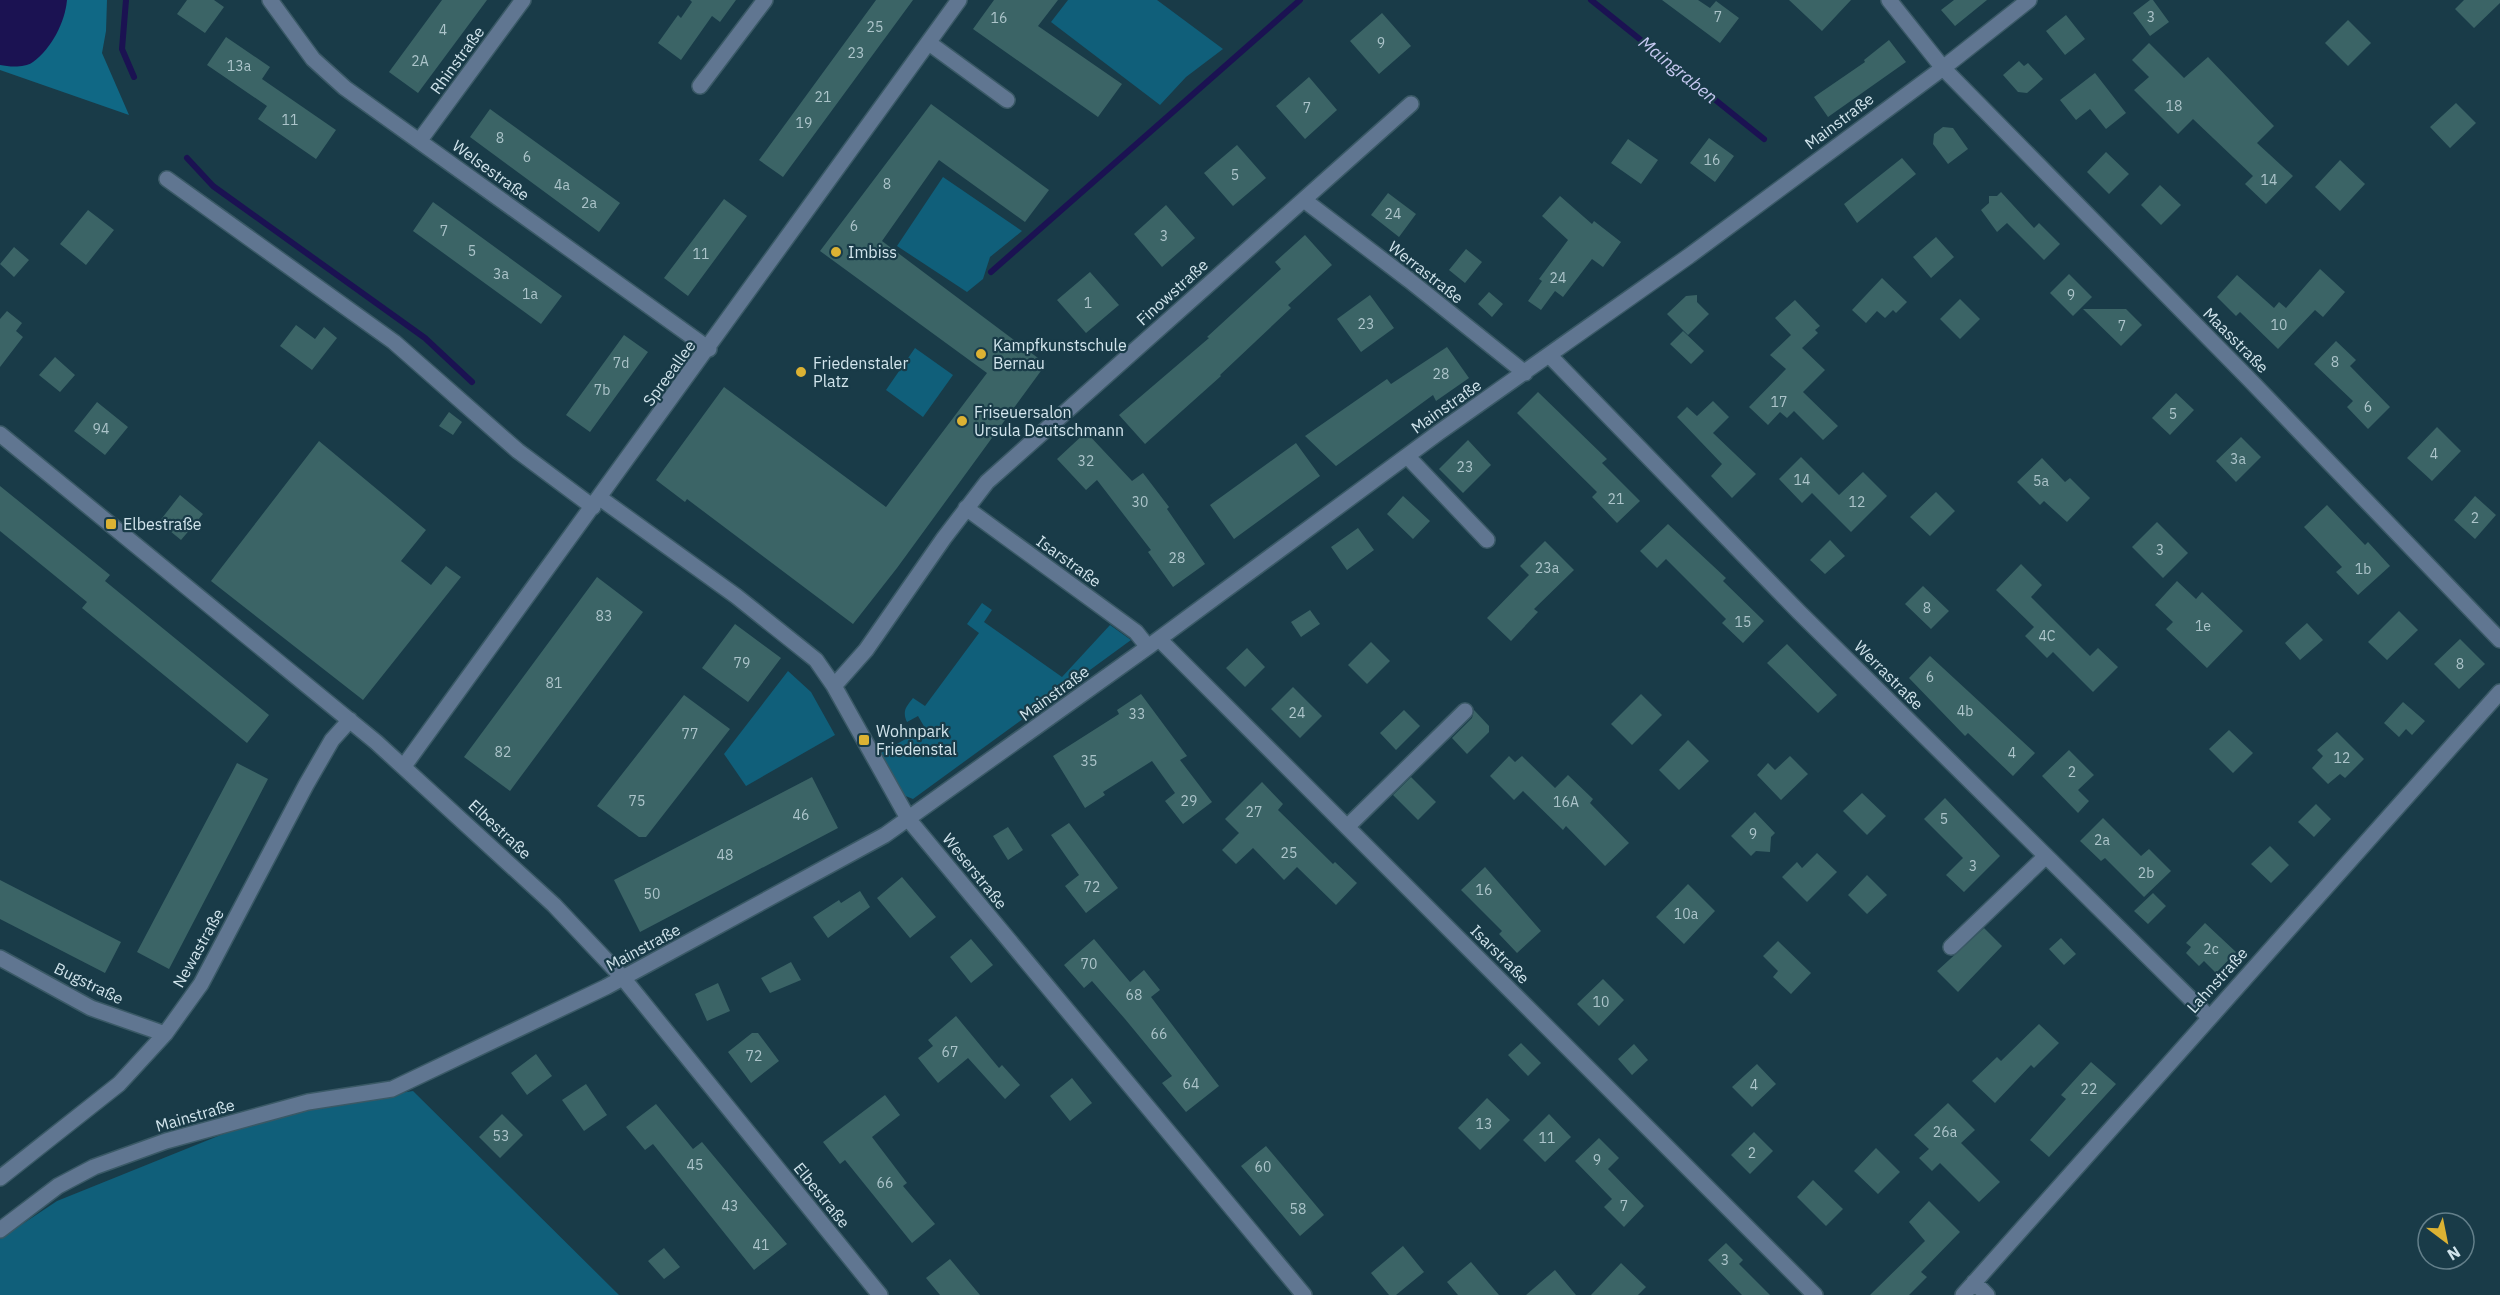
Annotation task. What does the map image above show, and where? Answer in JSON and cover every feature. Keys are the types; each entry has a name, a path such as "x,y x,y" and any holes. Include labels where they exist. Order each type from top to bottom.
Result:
{"street":[{"name":"Welsestraße","path":"270,0 313,59 345,88 709,349"},
{"name":"Rhinstraße","path":"420,140 523,0"},
{"path":"700,86 765,0"},
{"name":"Spreeallee","path":"404,766 709,349 959,0"},
{"name":"Maasstraße","path":"1889,0 1943,68 2249,379 2500,640"},
{"name":"Mainstraße","path":"0,1230 58,1186 94,1167 156,1145 308,1102 392,1089 623,978 909,820 1407,456 1525,374 1943,68 2030,0"},
{"path":"929,43 1007,100"},
{"name":"Finowstraße","path":"834,686 866,650 966,508 987,482 1411,104"},
{"name":"Weserstraße","path":"167,179 394,342 533,463 736,596 816,660 834,686 909,820 1304,1295"},
{"name":"Werrastraße","path":"1304,200 1409,280 1525,374"},
{"name":"Werrastraße","path":"1549,355 1799,612 2209,1017"},
{"name":"Elbestraße","path":"0,434 350,720 404,766 554,905 623,978 880,1295"},
{"path":"1407,456 1486,540"},
{"name":"Isarstraße","path":"966,508 1136,633 1154,643 1347,828 1815,1295"},
{"name":"Lahnstraße","path":"1963,1295 2500,692"},
{"path":"1347,828 1464,711"},
{"name":"Newastraße","path":"0,1178 119,1084 165,1034 201,984 306,785 332,740 350,720"},
{"path":"1951,946 2046,856"},
{"name":"Bugstraße","path":"0,958 91,1008 165,1034"},
{"path":"1974,1282 1987,1295"}],"shaded area":[{"path":"0,0 107,0 106,31 102,53 129,115 0,70"},
{"path":"0,0 67,0 64,17 52,42 40,56 29,64 0,65"},
{"path":"1068,0 1157,0 1223,49 1186,77 1160,105 1051,22"},
{"path":"943,177 1022,231 990,257 983,279 967,292 897,246"},
{"path":"915,348 953,375 923,417 886,390"},
{"path":"982,603 992,610 984,622 1062,677 1110,625 1131,640 913,799 903,795 881,753 925,728 918,716 907,722 905,715 908,704 913,698 925,706 979,633 967,624"},
{"path":"788,671 811,692 835,735 746,786 724,754"},
{"path":"413,1091 619,1295 0,1295 0,1239 57,1201 243,1126 311,1107"}],"building":[{"path":"187,0 214,0 224,7 205,33 177,14"},
{"path":"442,0 487,0 418,93 389,72"},
{"path":"690,0 736,0 720,22 712,16 681,60 658,43 678,15 681,18 692,2"},
{"path":"876,0 913,0 783,177 759,160"},
{"path":"994,0 1058,0 1038,26 1122,84 1098,117 973,29"},
{"path":"1662,0 1698,0 1710,8 1716,1 1739,18 1720,43"},
{"path":"1789,0 1851,0 1822,31"},
{"path":"1954,0 1987,0 1955,26 1941,10"},
{"path":"2153,0 2169,22 2150,36 2133,13"},
{"path":"2464,0 2500,0 2500,3 2474,28 2455,9"},
{"path":"1382,13 1411,46 1379,74 1350,41"},
{"path":"2066,15 2085,39 2065,55 2046,31"},
{"path":"2348,20 2371,43 2348,66 2325,43"},
{"path":"226,37 270,67 262,79 336,130 316,159 258,119 267,106 207,65"},
{"path":"1889,40 1906,62 1828,117 1814,97 1865,62 1864,60"},
{"path":"2149,43 2184,78 2208,57 2274,126 2257,143 2293,176 2266,204 2245,184 2253,176 2193,119 2178,134 2134,90 2149,77 2132,60"},
{"path":"2019,61 2024,66 2028,63 2043,79 2027,93 2018,92 2003,75"},
{"path":"2095,73 2126,113 2106,129 2090,109 2076,120 2060,100"},
{"path":"1309,77 1337,110 1305,139 1276,106"},
{"path":"2456,103 2476,123 2450,148 2430,127"},
{"path":"931,104 1049,190 1025,222 939,160 882,241 1046,364 897,568 853,624 687,499 685,502 656,480 724,387 886,507 987,373 820,251"},
{"path":"490,109 620,203 599,232 470,137"},
{"path":"1943,127 1953,128 1968,149 1948,164 1933,144 1934,134"},
{"path":"1709,138 1734,156 1715,182 1690,163"},
{"path":"1628,139 1658,160 1641,184 1611,163"},
{"path":"1237,145 1266,178 1233,206 1204,173"},
{"path":"2106,152 2129,174 2109,194 2087,172"},
{"path":"1902,158 1916,174 1857,223 1844,204"},
{"path":"2340,160 2365,184 2340,211 2315,187"},
{"path":"2160,185 2181,205 2161,225 2141,205"},
{"path":"2001,192 2034,228 2039,223 2060,244 2044,260 2007,223 1997,232 1981,210 1989,203 1989,196 1997,196"},
{"path":"1388,193 1416,214 1399,237 1371,215"},
{"path":"1560,196 1592,224 1594,221 1621,242 1603,267 1592,259 1563,297 1555,291 1541,310 1528,301 1542,281 1539,279 1568,240 1542,216"},
{"path":"724,199 747,216 688,296 664,278"},
{"path":"433,202 562,296 541,324 413,231"},
{"path":"1166,205 1195,238 1162,267 1134,234"},
{"path":"88,210 114,230 86,265 60,244"},
{"path":"1305,235 1332,265 1288,305 1291,308 1221,376 1145,444 1119,415 1209,338 1207,337 1281,269 1275,262"},
{"path":"1936,237 1954,257 1931,278 1913,257"},
{"path":"14,247 29,260 14,277 0,264"},
{"path":"1466,249 1482,262 1465,283 1449,270"},
{"path":"2320,269 2345,292 2323,317 2315,310 2278,349 2240,312 2236,316 2217,297 2237,275 2274,308 2279,302 2286,308"},
{"path":"1090,272 1119,305 1086,333 1057,300"},
{"path":"2069,274 2092,297 2073,316 2050,293"},
{"path":"1882,278 1907,302 1896,313 1893,310 1885,318 1877,311 1866,323 1852,310"},
{"path":"1489,292 1503,304 1492,317 1478,304"},
{"path":"1370,295 1394,328 1361,352 1337,319"},
{"path":"1697,295 1697,302 1709,314 1688,335 1667,314 1686,296"},
{"path":"1960,299 1980,319 1960,339 1940,319"},
{"path":"1795,300 1820,326 1815,330 1818,333 1802,348 1825,370 1803,392 1838,426 1823,440 1794,411 1787,418 1780,412 1768,425 1749,407 1786,369 1770,355 1791,335 1775,318"},
{"path":"2083,309 2126,309 2142,325 2121,346"},
{"path":"7,311 22,323 16,331 23,337 0,367 0,319"},
{"path":"296,325 315,339 324,327 337,338 312,370 280,346"},
{"path":"1683,331 1704,351 1691,364 1670,344"},
{"path":"624,335 648,352 590,432 566,415"},
{"path":"2336,341 2356,360 2350,366 2390,407 2368,429 2347,407 2353,401 2314,364"},
{"path":"1447,347 1469,378 1436,401 1433,395 1336,466 1305,436 1387,379 1391,384"},
{"path":"55,357 75,375 60,392 39,375"},
{"path":"1538,392 1607,459 1602,463 1640,501 1617,523 1592,497 1597,492 1517,413"},
{"path":"2176,393 2194,410 2170,435 2152,418"},
{"path":"1713,401 1729,417 1713,433 1756,474 1732,498 1711,476 1722,464 1677,417 1687,407 1697,416"},
{"path":"97,402 128,427 105,455 74,431"},
{"path":"449,412 462,422 453,435 439,426"},
{"path":"2437,427 2461,451 2432,481 2407,458"},
{"path":"1086,432 1132,481 1143,473 1169,507 1167,509 1205,564 1173,587 1148,552 1151,550 1097,480 1086,490 1057,459"},
{"path":"2241,437 2261,457 2236,482 2216,461"},
{"path":"1468,440 1491,465 1463,493 1439,469"},
{"path":"319,441 426,530 401,561 431,585 446,566 461,577 363,700 211,581"},
{"path":"1296,443 1320,476 1234,539 1210,505"},
{"path":"1801,457 1839,495 1863,472 1887,496 1851,532 1812,493 1802,503 1779,479"},
{"path":"2042,458 2065,482 2070,478 2090,498 2067,522 2044,501 2040,505 2017,482"},
{"path":"0,486 110,575 105,581 269,715 247,743 82,608 87,602 0,531"},
{"path":"1936,492 1955,511 1930,536 1910,517"},
{"path":"180,495 203,514 181,540 159,522"},
{"path":"1403,496 1430,521 1413,539 1387,514"},
{"path":"2475,496 2496,515 2475,539 2454,520"},
{"path":"2327,505 2365,545 2368,542 2390,566 2358,595 2336,572 2342,567 2304,527"},
{"path":"2157,522 2188,553 2163,578 2132,547"},
{"path":"1668,524 1726,578 1723,581 1764,621 1743,643 1722,623 1726,619 1666,559 1657,568 1640,551"},
{"path":"1358,528 1374,550 1347,570 1331,547"},
{"path":"1830,540 1845,556 1825,574 1810,560"},
{"path":"1545,541 1574,570 1534,609 1538,612 1511,641 1487,618 1529,575 1520,566"},
{"path":"2021,564 2042,585 2031,597 2090,656 2098,648 2118,667 2093,692 2053,652 2047,658 2025,636 2034,627 1996,590"},
{"path":"597,577 643,612 510,791 464,757"},
{"path":"2177,581 2196,599 2202,592 2243,631 2207,668 2166,629 2173,622 2155,605"},
{"path":"1923,586 1949,611 1931,629 1905,604"},
{"path":"1310,610 1320,624 1301,637 1291,622"},
{"path":"2399,611 2418,630 2387,660 2368,642"},
{"path":"2307,623 2323,640 2300,660 2285,643"},
{"path":"735,624 781,658 748,702 702,668"},
{"path":"2460,639 2485,664 2459,689 2434,664"},
{"path":"1371,642 1390,661 1367,684 1348,665"},
{"path":"1787,644 1837,695 1818,713 1767,663"},
{"path":"1247,648 1265,667 1245,687 1226,668"},
{"path":"1930,656 2035,753 2013,776 1968,733 1965,736 1909,678"},
{"path":"1293,687 1322,716 1300,738 1271,709"},
{"path":"1141,694 1187,756 1180,760 1212,802 1183,824 1165,801 1175,793 1152,761 1103,792 1105,795 1085,808 1053,756 1119,714 1117,710"},
{"path":"1641,694 1662,715 1632,745 1611,724"},
{"path":"684,695 730,729 646,837 639,837 597,806"},
{"path":"2403,702 2425,721 2412,735 2406,729 2399,737 2384,723"},
{"path":"1404,710 1420,726 1396,750 1380,733"},
{"path":"1474,710 1489,726 1489,732 1467,754 1452,738 1472,718"},
{"path":"2229,730 2253,753 2233,773 2209,749"},
{"path":"2337,732 2364,759 2345,778 2340,774 2328,784 2312,768 2323,756 2317,750"},
{"path":"1688,740 1709,761 1679,790 1659,770"},
{"path":"2069,750 2094,775 2078,790 2089,801 2078,813 2042,776"},
{"path":"1509,756 1515,762 1522,756 1555,788 1568,775 1593,799 1590,803 1629,843 1605,866 1566,826 1563,830 1523,791 1514,800 1490,776"},
{"path":"1790,756 1808,774 1781,800 1757,775 1768,763 1775,770"},
{"path":"237,763 268,779 169,969 137,952"},
{"path":"812,777 838,828 640,932 614,880"},
{"path":"1411,777 1436,802 1418,820 1393,795"},
{"path":"1262,782 1283,804 1278,810 1333,864 1335,862 1357,883 1336,905 1297,867 1284,880 1253,848 1236,864 1222,850 1239,833 1225,819"},
{"path":"1862,793 1886,816 1867,835 1843,811"},
{"path":"1945,798 2000,856 1964,892 1946,875 1963,858 1924,819"},
{"path":"2316,804 2331,819 2314,837 2298,822"},
{"path":"1755,812 1775,833 1771,837 1770,852 1756,851 1751,856 1731,836"},
{"path":"2103,818 2141,856 2149,849 2171,871 2144,897 2105,858 2101,861 2080,841"},
{"path":"1069,823 1118,888 1086,913 1065,886 1079,875 1051,835"},
{"path":"1008,827 1023,850 1008,860 993,836"},
{"path":"2270,846 2289,865 2271,883 2251,864"},
{"path":"1817,853 1837,872 1807,902 1782,877 1797,862 1802,868"},
{"path":"1485,867 1541,931 1517,953 1499,934 1502,931 1461,890"},
{"path":"1867,875 1887,895 1867,914 1848,895"},
{"path":"902,877 936,917 910,938 877,898"},
{"path":"0,880 121,942 105,973 0,919"},
{"path":"1688,884 1715,911 1684,944 1656,917"},
{"path":"860,891 870,907 828,938 813,917 839,900 841,903"},
{"path":"2153,893 2166,906 2148,924 2134,911"},
{"path":"2205,923 2236,952 2216,973 2204,961 2199,966 2186,953 2191,947 2186,943"},
{"path":"1984,928 2002,946 1958,992 1937,971"},
{"path":"2061,938 2076,954 2064,965 2049,949"},
{"path":"971,939 993,965 971,983 950,957"},
{"path":"1094,939 1130,982 1144,970 1160,990 1151,997 1219,1086 1186,1112 1162,1083 1172,1076 1125,1019 1092,981 1084,988 1064,965"},
{"path":"1778,941 1811,973 1791,994 1773,977 1778,971 1763,956"},
{"path":"791,962 801,980 770,993 761,978"},
{"path":"1603,979 1624,1000 1599,1026 1577,1004"},
{"path":"718,983 730,1011 707,1021 695,994"},
{"path":"956,1016 999,1068 1002,1065 1020,1085 1005,1099 968,1058 938,1083 918,1058 933,1046 928,1040"},
{"path":"2039,1024 2059,1043 2034,1068 2031,1065 1995,1103 1972,1081 1997,1057 2001,1061"},
{"path":"752,1033 758,1033 779,1061 751,1083 728,1052"},
{"path":"1521,1043 1541,1063 1528,1076 1508,1055"},
{"path":"1634,1044 1648,1060 1632,1075 1618,1059"},
{"path":"536,1054 552,1076 527,1095 511,1073"},
{"path":"2091,1062 2116,1084 2049,1157 2030,1140 2066,1099 2061,1095"},
{"path":"1757,1064 1776,1084 1752,1107 1732,1087"},
{"path":"1072,1078 1092,1103 1070,1121 1050,1096"},
{"path":"586,1084 607,1115 584,1131 562,1100"},
{"path":"885,1095 900,1115 872,1137 907,1183 903,1186 935,1224 912,1243 845,1160 840,1164 823,1142"},
{"path":"1487,1098 1510,1120 1480,1150 1458,1128"},
{"path":"1948,1103 1975,1130 1961,1143 2000,1182 1979,1202 1940,1163 1932,1171 1919,1158 1929,1149 1914,1135"},
{"path":"656,1104 693,1149 702,1142 787,1244 754,1270 653,1144 645,1150 626,1127"},
{"path":"502,1114 523,1135 500,1158 479,1137"},
{"path":"1549,1114 1571,1137 1545,1162 1523,1140"},
{"path":"1754,1132 1773,1151 1750,1174 1731,1155"},
{"path":"1599,1138 1619,1158 1608,1169 1644,1206 1624,1227 1604,1207 1612,1199 1575,1161"},
{"path":"1266,1146 1324,1215 1300,1236 1241,1166"},
{"path":"1876,1148 1900,1172 1878,1194 1854,1171"},
{"path":"1813,1180 1843,1209 1826,1226 1797,1197"},
{"path":"1929,1201 1960,1232 1921,1272 1927,1277 1909,1295 1870,1295 1925,1241 1909,1222"},
{"path":"1726,1243 1743,1260 1739,1264 1770,1295 1742,1295 1708,1260"},
{"path":"1403,1246 1424,1272 1396,1295 1389,1295 1371,1273"},
{"path":"664,1248 680,1267 664,1279 648,1261"},
{"path":"950,1259 980,1295 940,1295 926,1278"},
{"path":"1471,1262 1499,1295 1458,1295 1447,1282"},
{"path":"1621,1263 1646,1287 1638,1295 1591,1295"},
{"path":"1555,1270 1576,1295 1526,1295"}],"waterway":[{"path":"126,0 122,49 134,77"},
{"path":"991,272 1300,0"},
{"name":"Maingraben","path":"1591,0 1764,139"},
{"path":"187,158 213,186 425,338 472,382"}],"place":[{"name":"Imbiss","path":"836,252"},
{"name":"Kampfkunstschule Bernau","path":"981,354"},
{"name":"Friedenstaler Platz","path":"801,372"},
{"name":"Friseuersalon Ursula Deutschmann","path":"962,421"},
{"name":"Elbestraße","path":"111,524"},
{"name":"Wohnpark Friedenstal","path":"864,740"}]}
